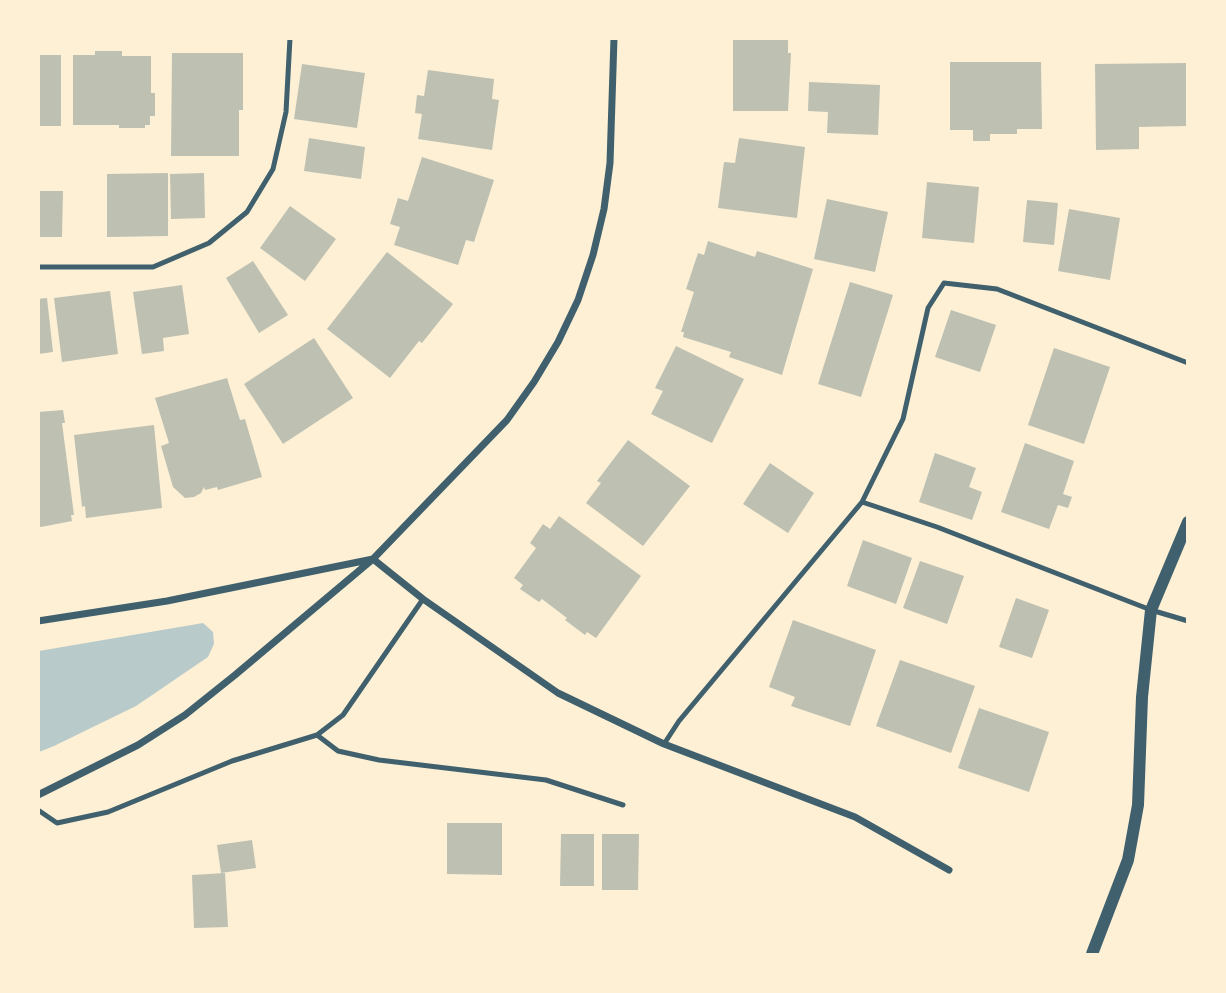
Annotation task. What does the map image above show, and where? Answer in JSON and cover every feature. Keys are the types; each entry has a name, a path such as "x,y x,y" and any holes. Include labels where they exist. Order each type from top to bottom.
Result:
{"street":[{"path":"38,795 138,745 186,715 373,559 507,420 558,342 578,300 593,255 604,209 610,163 614,38"},
{"path":"1092,954 1128,860 1138,805 1142,696 1151,610 1188,522"},
{"path":"38,621 167,601 373,559 424,599 558,693 664,744 855,817 948,870"}],"lane":[{"path":"38,267 153,267 209,243 247,212 272,169 286,112 290,38"},
{"path":"664,744 679,721 862,502 903,419 928,308 944,283 997,289 1188,363"},
{"path":"862,502 937,527 1151,610 1188,621"},
{"path":"38,810 57,823 108,812 232,761 317,735 343,715 424,599"},
{"path":"317,735 338,751 379,760 546,780 623,805"}],"shaded area":[{"path":"203,623 213,632 214,644 208,657 136,706 39,752 39,651"}],"building":[{"path":"733,38 788,38 788,53 791,53 788,111 733,111"},
{"path":"95,51 122,51 122,56 151,56 151,93 155,93 155,116 150,116 150,125 145,125 145,128 119,128 119,125 73,125 73,55 95,55"},
{"path":"172,53 243,53 243,110 239,110 239,156 171,156"},
{"path":"38,55 61,55 61,126 38,126"},
{"path":"950,62 1041,62 1042,129 1017,129 1017,134 990,134 990,141 973,141 973,130 950,130"},
{"path":"1187,63 1187,126 1139,127 1139,149 1096,150 1095,64"},
{"path":"302,64 365,73 357,128 294,119"},
{"path":"428,70 494,79 492,99 499,100 492,150 418,139 422,114 415,113 417,95 424,96"},
{"path":"809,82 880,85 878,135 827,133 828,112 808,111"},
{"path":"309,138 365,147 361,179 304,171"},
{"path":"739,138 805,147 797,218 718,208 724,162 735,163"},
{"path":"422,157 494,180 474,242 466,240 458,265 394,245 400,227 390,224 398,198 408,201"},
{"path":"168,173 168,236 107,237 107,174"},
{"path":"204,173 205,218 171,219 170,174"},
{"path":"927,182 979,187 974,243 922,238"},
{"path":"38,191 63,191 62,237 38,237"},
{"path":"827,199 888,212 875,272 814,259"},
{"path":"1027,200 1058,203 1054,245 1023,242"},
{"path":"290,206 336,239 305,281 260,248"},
{"path":"1069,209 1120,218 1110,280 1058,271"},
{"path":"708,241 755,257 757,251 813,269 782,375 729,357 731,352 683,337 684,332 681,332 694,292 686,289 698,253 704,255"},
{"path":"387,252 453,304 390,378 327,329"},
{"path":"253,261 288,315 259,333 226,278"},
{"path":"850,282 893,295 861,397 818,384"},
{"path":"182,285 189,334 163,338 164,351 142,354 133,292"},
{"path":"110,291 118,354 62,362 54,298"},
{"path":"47,298 53,352 38,354 38,299"},
{"path":"951,310 996,325 980,372 935,357"},
{"path":"314,338 353,398 283,444 244,384"},
{"path":"676,346 744,379 712,443 651,414 663,391 655,388"},
{"path":"1054,348 1110,367 1084,444 1028,425"},
{"path":"227,378 240,420 245,419 262,477 218,490 217,487 205,490 204,487 201,493 185,498 173,487 161,446 169,443 155,398"},
{"path":"63,410 65,423 62,423 74,515 71,515 72,521 41,527 38,526 38,412"},
{"path":"154,425 162,508 86,518 85,506 82,507 74,435"},
{"path":"628,440 690,486 643,546 586,503 601,483 597,481"},
{"path":"1025,443 1074,461 1063,494 1072,497 1068,508 1058,505 1049,529 1001,512"},
{"path":"935,453 976,468 969,487 982,492 972,520 919,502"},
{"path":"770,463 814,493 788,533 743,504"},
{"path":"559,516 641,576 596,638 587,632 585,635 542,599 539,602 520,589 523,585 514,578 536,548 530,543 543,524 550,529"},
{"path":"863,540 912,558 896,604 847,586"},
{"path":"920,561 964,576 947,624 903,608"},
{"path":"1016,598 1049,610 1032,658 999,647"},
{"path":"793,620 876,650 850,726 791,706 795,697 769,687"},
{"path":"900,660 975,686 951,753 876,726"},
{"path":"979,708 1049,732 1029,792 958,768"},
{"path":"447,823 502,823 502,875 447,874"},
{"path":"561,834 594,834 594,886 560,886"},
{"path":"602,834 639,834 638,890 602,890"},
{"path":"252,840 256,868 221,873 217,845"},
{"path":"225,873 228,927 194,928 192,875"}]}
